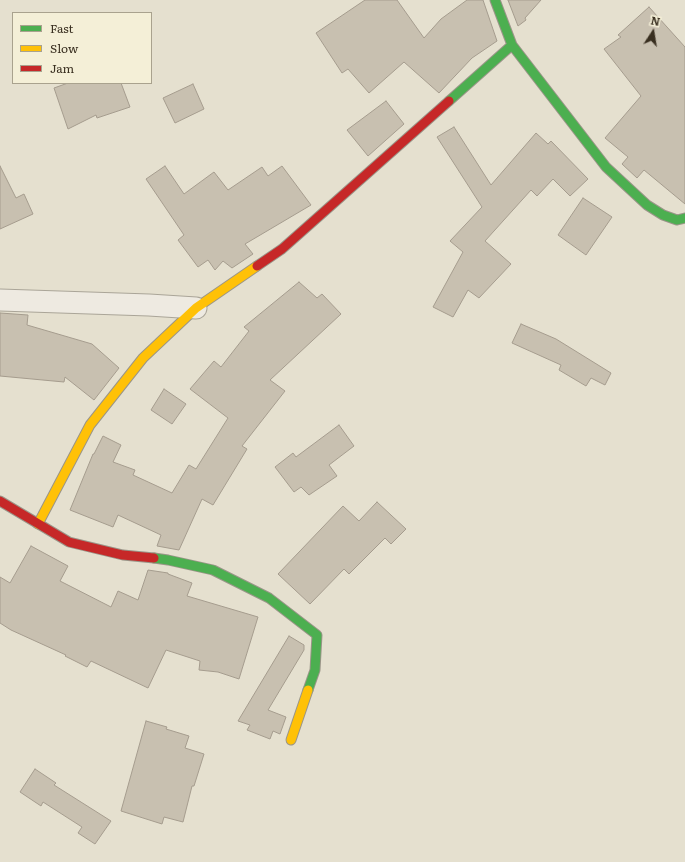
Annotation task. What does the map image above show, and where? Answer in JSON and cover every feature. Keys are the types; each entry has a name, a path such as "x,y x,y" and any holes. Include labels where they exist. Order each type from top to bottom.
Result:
{"street":[{"path":"495,0 512,45 606,167 647,205 663,215 677,220 685,218"},
{"path":"38,524 90,425 142,358 196,308 282,249 512,45"},
{"path":"0,300 149,304 196,308"},
{"path":"0,501 69,542 123,555 168,560 212,570 269,598 317,635 315,670 291,740"}],"building":[{"path":"365,0 397,0 424,38 441,19 467,0 483,0 497,41 472,58 439,93 404,62 369,93 348,69 342,73 316,33"},
{"path":"508,0 541,0 525,18 526,20 518,26"},
{"path":"649,7 685,47 685,204 644,170 637,178 622,164 628,157 605,138 641,96 604,49 621,37 618,35"},
{"path":"65,84 121,84 130,107 97,118 96,115 68,129 54,88"},
{"path":"193,84 204,109 175,123 163,98"},
{"path":"386,101 404,124 368,156 347,130"},
{"path":"454,127 491,185 536,133 548,144 551,141 588,179 570,196 553,179 537,196 531,190 485,241 511,264 479,298 468,290 453,317 433,307 463,252 450,241 482,207 437,137"},
{"path":"0,166 16,198 24,194 33,214 0,229"},
{"path":"165,166 184,194 214,172 228,190 262,167 268,176 282,166 311,205 245,244 253,254 232,268 223,261 215,270 208,260 198,267 178,240 184,235 146,179"},
{"path":"583,198 612,217 586,255 558,235"},
{"path":"299,282 317,298 322,294 341,314 270,380 285,391 242,446 247,449 213,505 202,499 179,550 157,546 161,535 118,515 113,527 70,510 93,454 103,436 121,445 113,462 135,470 133,475 172,493 189,465 196,469 228,418 190,389 214,361 221,367 249,331 244,327"},
{"path":"0,313 28,315 27,325 92,344 119,368 94,400 65,377 64,382 0,376"},
{"path":"521,324 556,339 611,373 605,385 591,378 586,386 559,370 561,365 512,343"},
{"path":"164,389 186,404 172,424 151,410"},
{"path":"339,425 354,446 329,465 337,476 309,495 301,487 294,492 275,467 293,453 296,457"},
{"path":"377,502 406,529 391,544 385,538 349,574 344,569 310,604 278,574 343,506 359,521"},
{"path":"31,546 68,566 60,581 111,607 118,591 138,600 148,570 168,573 192,583 187,596 258,617 239,679 218,672 199,670 200,661 166,650 148,688 91,661 87,667 65,656 66,655 11,630 0,623 0,577 10,583"},
{"path":"289,636 304,645 304,650 268,710 286,717 280,734 273,731 270,739 247,730 250,725 238,721"},
{"path":"146,721 167,727 166,729 189,736 185,748 204,754 194,786 192,786 183,822 164,817 162,824 121,811"},
{"path":"35,769 56,783 54,785 111,821 95,844 78,833 82,827 43,802 41,806 20,792"}],"traffic: fast":[{"path":"495,0 512,45 606,167 647,205 663,215 677,220 685,218"},
{"path":"449,101 512,45"},
{"path":"154,558 213,570 269,598 317,635 315,670 308,690"}],"traffic: slow":[{"path":"38,524 90,425 143,358 196,308 257,266"},
{"path":"291,740 308,690"}],"traffic: jam":[{"path":"257,266 282,249 449,101"},
{"path":"0,501 69,542 123,555 154,558"}]}
